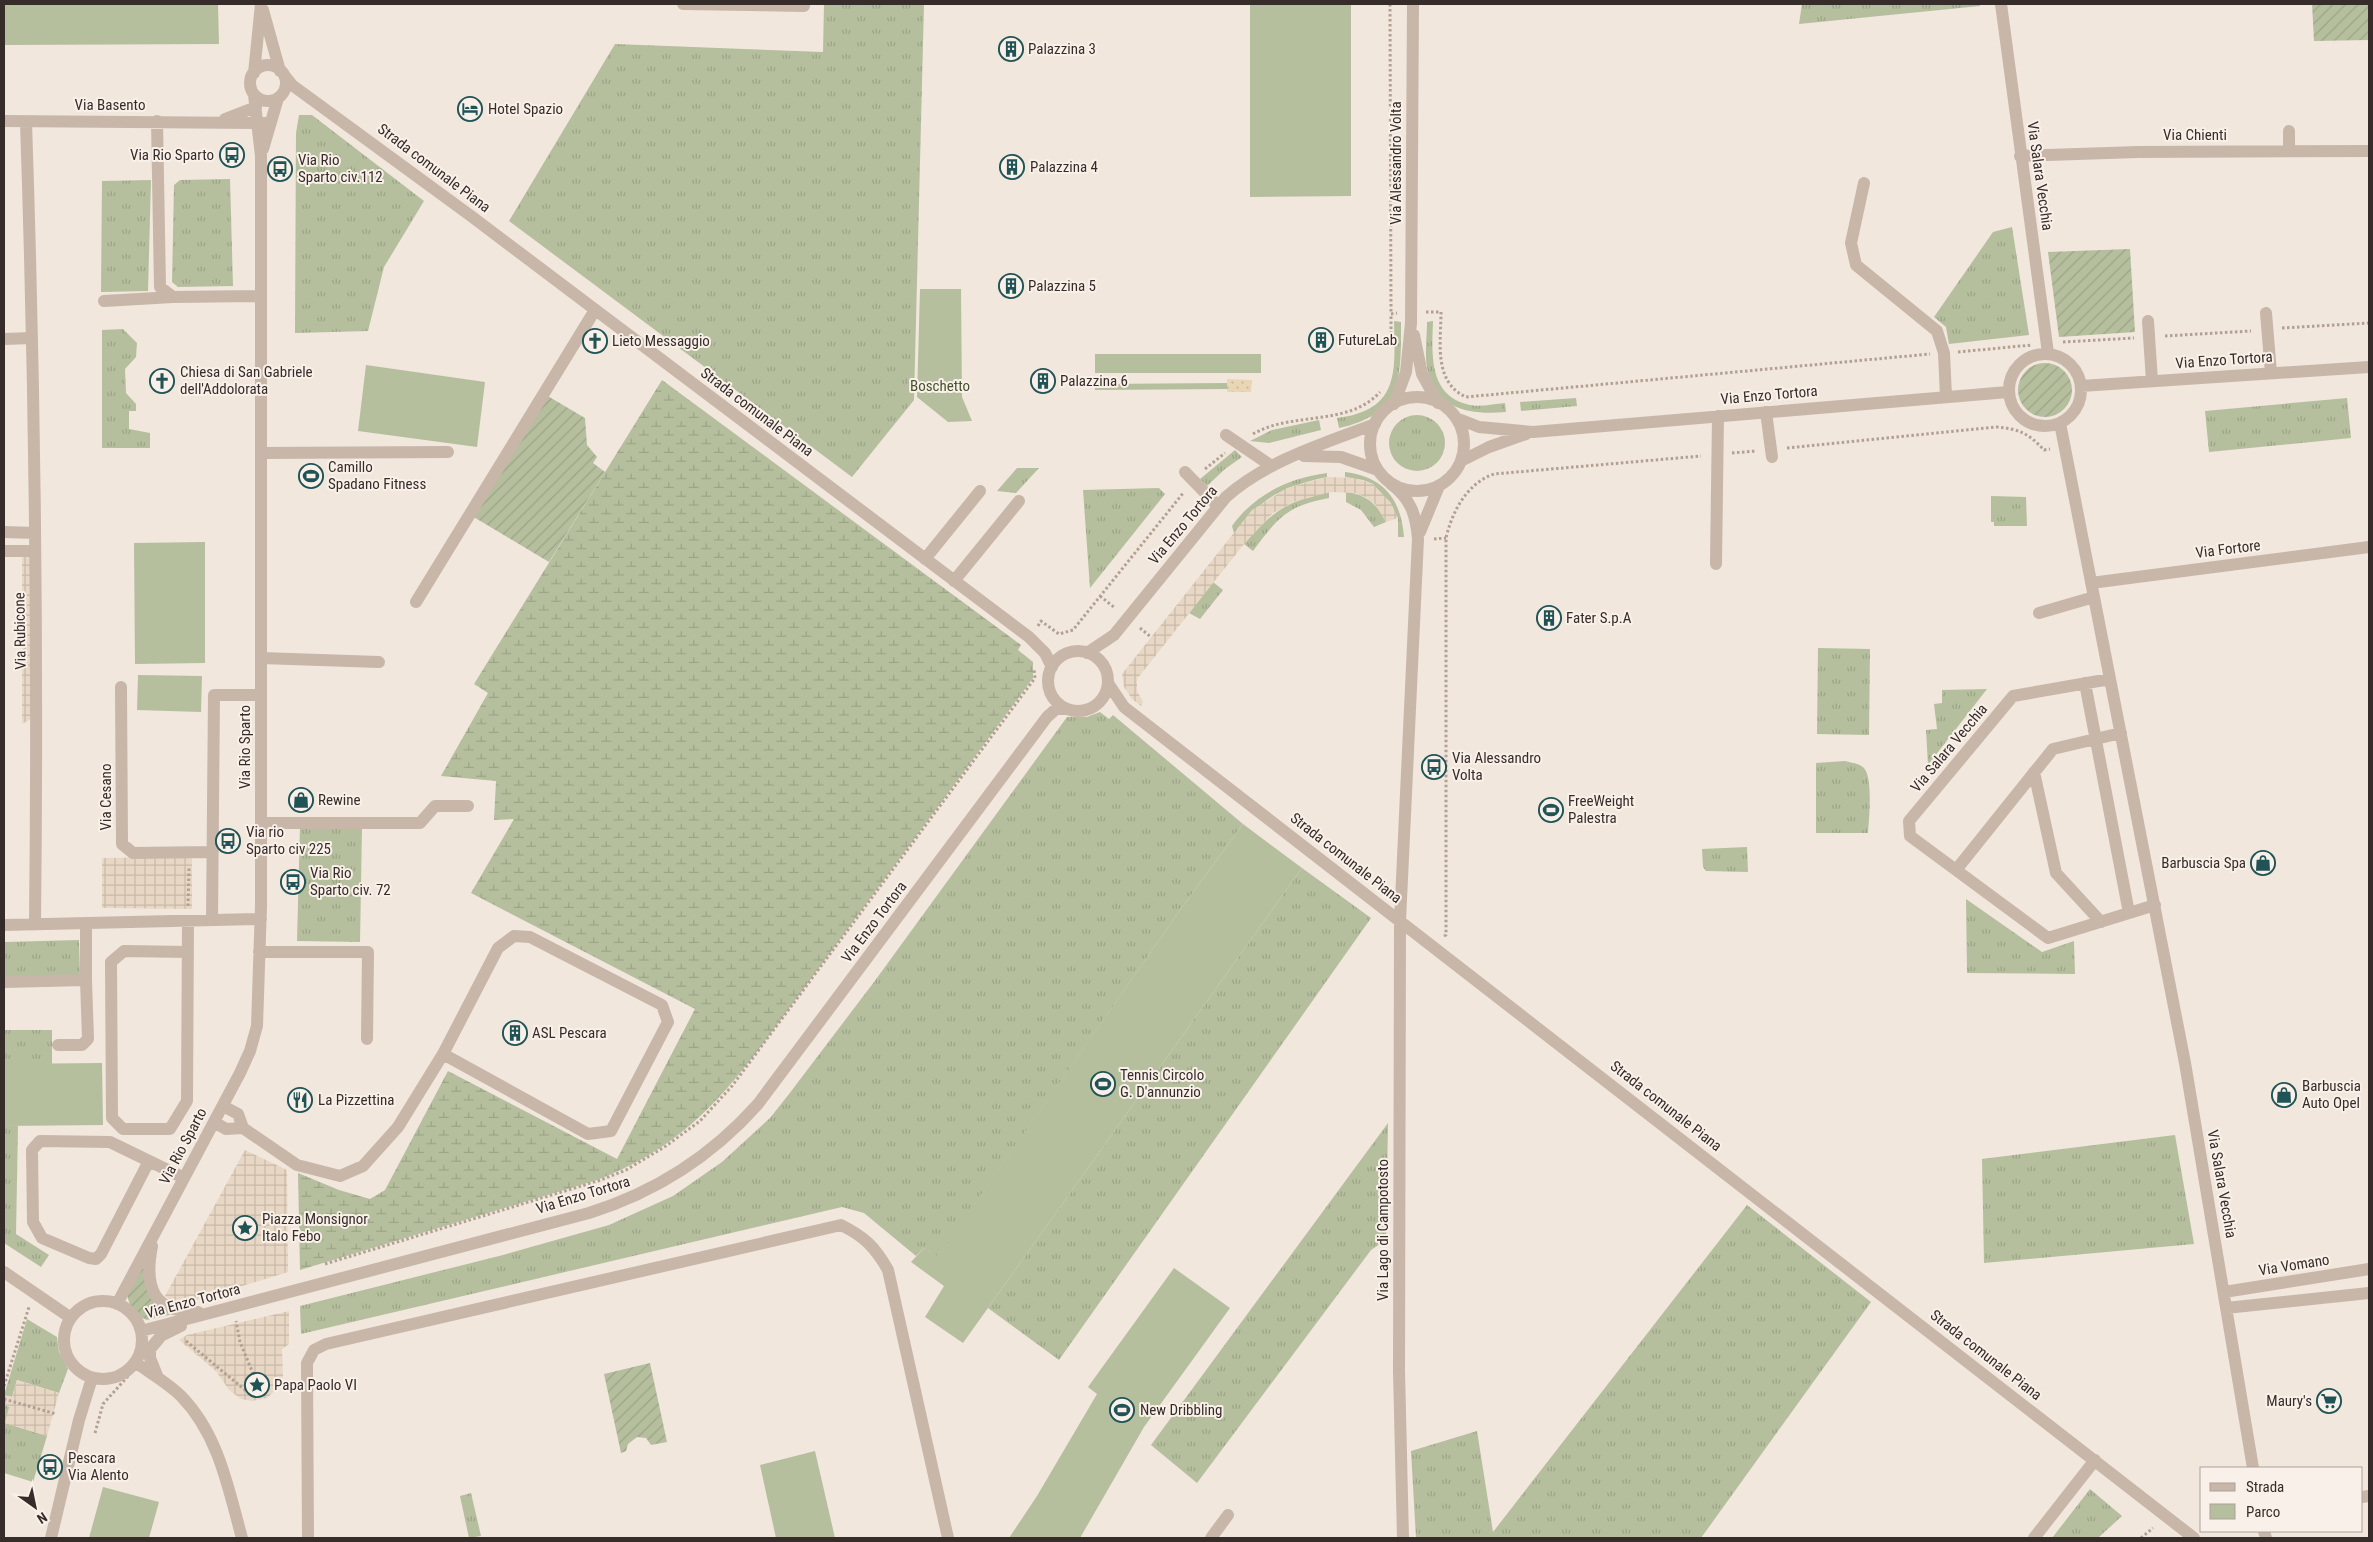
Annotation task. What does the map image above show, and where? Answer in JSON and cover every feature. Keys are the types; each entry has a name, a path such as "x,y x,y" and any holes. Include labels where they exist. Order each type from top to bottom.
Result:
{"street":[{"path":"262,4 282,73 286,84 280,95 268,101 255,101 250,84 254,73 262,4"},
{"path":"683,4 804,6"},
{"name":"Via Alessandro Volta","path":"1394,404 1406,372 1411,323 1413,4"},
{"name":"Via Salara Vecchia","path":"2001,4 2047,348"},
{"path":"254,73 263,66 275,67 282,73"},
{"name":"Strada comunale Piana","path":"282,73 292,85 374,142 1039,645 1058,651 1071,652"},
{"name":"Strada comunale Piana","path":"280,95 295,93 310,98"},
{"name":"Via Rio Sparto","path":"261,156 280,95"},
{"name":"Via Basento","path":"216,122 255,101"},
{"name":"Via Rio Sparto","path":"117,1304 223,1106 250,1051 256,1026 261,919 261,156 255,101"},
{"name":"Via Basento","path":"4,122 271,122"},
{"name":"Via Rubicone","path":"26,122 35,533 37,728 35,923"},
{"path":"157,122 160,286 173,297"},
{"path":"2289,131 2289,151"},
{"name":"Via Chienti","path":"2020,156 2369,151"},
{"path":"1864,184 1851,243 1856,265 1937,331 1944,353 1946,397"},
{"path":"104,301 173,297 261,296"},
{"path":"416,602 595,310"},
{"path":"2266,313 2271,373"},
{"path":"2148,321 2152,381"},
{"name":"Via Alessandro Volta","path":"1411,323 1422,374 1438,403"},
{"path":"4,339 32,338"},
{"path":"2047,348 2070,364 2078,374 2081,386 2081,397 2077,408 2070,416 2060,423 2043,426 2026,421 2017,413 2011,403 2008,392 2013,372 2020,364 2047,348"},
{"name":"Via Enzo Tortora","path":"2081,386 2369,367"},
{"name":"Via Enzo Tortora","path":"1456,418 1479,427 1533,432 2008,392"},
{"path":"1391,484 1415,491 1439,486 1448,479 1461,461 1464,446 1463,432 1456,418 1448,409 1438,403 1416,398 1394,404 1383,412 1375,424 1370,440 1372,455 1378,470 1391,484 1400,490 1412,507 1416,520 1418,539 1400,921"},
{"path":"1766,412 1772,457"},
{"path":"1716,564 1718,416"},
{"name":"Via Salara Vecchia","path":"2060,423 2185,1063 2253,1467"},
{"name":"Via Enzo Tortora","path":"1087,653 1114,635 1218,506 1245,481 1270,465 1375,424"},
{"name":"Via Enzo Tortora","path":"1461,461 1489,447 1533,432"},
{"path":"1226,435 1270,465"},
{"path":"261,453 448,452"},
{"name":"Via Enzo Tortora","path":"1294,457 1341,457 1378,470"},
{"path":"1185,472 1218,506"},
{"path":"1418,539 1424,518 1439,486"},
{"path":"925,558 980,492"},
{"path":"954,581 1019,501"},
{"path":"4,532 35,533"},
{"name":"Via Fortore","path":"2091,583 2369,547"},
{"path":"4,551 35,551"},
{"path":"2039,613 2094,598"},
{"name":"Via Enzo Tortora","path":"1104,666 1114,635"},
{"name":"Strada comunale Piana","path":"1039,645 1052,667"},
{"path":"1098,704 1106,691 1108,683 1104,666 1094,656 1087,653 1071,652 1057,660 1052,667 1048,679 1050,692 1053,699 1065,708 1085,710 1098,704 1124,707"},
{"path":"261,658 379,662"},
{"name":"Via Salara Vecchia","path":"2110,680 2013,696 1909,821 1910,836 2048,938 2155,905"},
{"name":"Strada comunale Piana","path":"1108,683 1124,707 2191,1535 2201,1538"},
{"path":"2085,684 2129,913"},
{"name":"Via Cesano","path":"121,687 122,844 133,852 212,852"},
{"name":"Via Enzo Tortora","path":"1039,730 1047,711 1050,692"},
{"path":"212,920 214,695 261,695"},
{"name":"Via Enzo Tortora","path":"141,1331 612,1206 657,1186 699,1160 721,1142 758,1104 1053,710 1065,708"},
{"path":"1956,870 2053,749 2121,733"},
{"path":"2034,772 2056,873 2101,922"},
{"path":"261,823 420,824 435,806 468,806"},
{"path":"4,925 261,919"},
{"path":"188,921 188,952 186,1101 170,1129 123,1129 112,1118 111,962 124,951 188,952"},
{"name":"Via Lago di Campotosto","path":"1400,921 1399,1361 1403,1538"},
{"path":"58,1045 82,1045 88,1039 86,923"},
{"path":"223,1106 238,1114 243,1128 297,1165 340,1176 363,1166 398,1127 442,1054 498,948 514,936 530,936 662,1005 668,1022 610,1131 588,1134 442,1054"},
{"path":"259,952 368,952 367,1039"},
{"path":"4,982 86,980"},
{"path":"214,1122 226,1129 243,1128"},
{"path":"149,1161 101,1254 96,1259 89,1258 42,1238 33,1222 32,1150 40,1142 110,1142 184,1178"},
{"path":"308,1538 307,1363 314,1350 326,1344 841,1225 861,1234 877,1250 888,1270 948,1538"},
{"path":"154,1236 149,1260 149,1274 153,1293 159,1302 180,1311 218,1311"},
{"name":"Via Vomano","path":"2224,1292 2369,1269"},
{"path":"4,1272 71,1318"},
{"path":"2226,1308 2369,1293"},
{"path":"100,1301 117,1304 133,1314 141,1331 142,1344 133,1368 112,1379 92,1378 82,1374 67,1358 63,1338 71,1318 76,1311 92,1302 100,1301"},
{"path":"158,1378 150,1358 152,1346 172,1330 218,1311"},
{"path":"133,1368 158,1378 180,1394 196,1413 215,1445 242,1538"},
{"path":"50,1538 79,1420 92,1378"},
{"path":"2034,1538 2095,1460"},
{"path":"1211,1538 1228,1515"}],"path":[{"name":"Via Alessandro Volta","path":"1390,4 1391,314"},
{"path":"1429,312 1440,312 1443,375 1457,393 1466,397 1944,353 2047,348 2138,338"},
{"path":"2282,328 2369,323"},
{"path":"2162,336 2255,330"},
{"path":"1430,944 1446,935 1446,538"},
{"path":"1041,621 1059,634 1073,630"},
{"path":"319,1266 598,1181 626,1170 654,1154 700,1121 732,1086 763,1046 1035,678 1034,661"},
{"path":"188,921 189,852"},
{"path":"4,1386 34,1292"},
{"path":"179,1335 245,1390 257,1383 240,1342 236,1320"},
{"path":"96,1426 103,1404 133,1368"},
{"path":"4,1399 56,1414"},
{"path":"2141,1538 2153,1528"}],"green space":[{"path":"4,4 218,4 219,44 4,45"},
{"path":"824,4 924,4 914,400 852,477 509,221 615,44 823,52"},
{"path":"1250,4 1351,4 1351,196 1250,197"},
{"path":"1802,4 1980,4 1980,6 1799,24"},
{"path":"2312,4 2369,4 2369,40 2314,41"},
{"path":"299,115 312,115 424,201 384,267 368,331 295,333 296,133"},
{"path":"230,179 233,286 178,287 172,282 174,185 180,180"},
{"path":"151,180 148,291 101,292 102,181"},
{"path":"2012,227 2029,335 1949,344 1946,327 1934,317 1993,232"},
{"path":"2130,249 2135,332 2059,337 2048,252"},
{"name":"Boschetto","path":"920,289 961,289 962,397 972,421 948,422 917,397"},
{"path":"1394,321 1401,322 1400,360 1394,391 1387,403 1376,413 1360,422 1339,428 1337,418 1358,414 1373,407 1390,386 1394,357"},
{"path":"1433,321 1432,346 1435,370 1439,382 1445,391 1454,399 1471,405 1480,406 1505,403 1506,412 1469,411 1448,403 1440,395 1433,385 1426,360 1427,322"},
{"path":"123,329 137,343 136,357 125,369 126,393 136,404 136,411 129,411 129,429 150,433 150,448 102,448 102,330"},
{"path":"1095,354 1261,354 1261,373 1095,373"},
{"path":"2045,363 2055,365 2064,371 2070,380 2072,390 2070,400 2064,409 2055,415 2045,417 2035,415 2026,409 2020,400 2018,390 2020,380 2026,371 2035,365"},
{"path":"366,365 485,382 477,447 358,431"},
{"path":"662,380 1021,645 1018,650 1033,662 1033,678 762,1045 709,1108 690,1125 648,1155 597,1180 300,1270 298,1173 339,1190 370,1199 385,1190 448,1071 617,1159 695,1009 471,893 514,819 494,820 496,781 441,776 488,693 474,684"},
{"path":"1227,383 1227,389 1095,390 1095,384"},
{"path":"546,395 585,418 587,445 597,457 593,463 605,472 549,562 472,516"},
{"path":"1576,398 1577,406 1521,411 1520,402"},
{"path":"2347,398 2351,438 2209,452 2205,411"},
{"path":"1417,415 1432,420 1440,428 1445,443 1440,458 1432,466 1417,471 1402,466 1394,458 1389,443 1394,428 1402,420"},
{"path":"1319,420 1321,430 1269,443 1250,441 1272,430"},
{"path":"1235,450 1242,457 1225,469 1207,486 1200,479"},
{"path":"1017,468 1039,468 1016,493 997,491"},
{"path":"1345,472 1370,479 1388,492 1399,512 1404,537 1398,537 1398,518 1373,484 1345,477"},
{"path":"1327,473 1327,477 1297,485 1274,495 1254,510 1234,533 1232,526 1262,496 1299,479"},
{"path":"1159,488 1165,494 1090,588 1083,490"},
{"path":"1329,492 1329,498 1302,505 1284,515 1269,530 1253,551 1244,544 1281,509 1302,499"},
{"path":"1346,492 1359,495 1370,501 1379,510 1386,522 1374,527 1361,510 1346,502"},
{"path":"1991,496 2026,497 2027,526 1994,526 1994,522 1991,522"},
{"path":"205,542 205,663 135,664 134,543"},
{"path":"1213,582 1223,590 1200,619 1189,613"},
{"path":"1818,648 1870,649 1869,735 1817,734"},
{"path":"138,675 202,676 201,712 137,710"},
{"path":"1987,689 1928,765 1926,730 1937,729 1934,704 1942,703 1942,690"},
{"path":"1100,712 1109,719 1113,715 1243,824 1178,913 938,1257 924,1248 916,1256 864,1213 842,1207 301,1334 300,1306 503,1255 609,1225 673,1196 722,1162 770,1118 789,1094 874,982 1067,717 1087,717"},
{"path":"1845,761 1860,765 1867,773 1870,799 1868,833 1816,833 1816,763"},
{"name":"Tennis Circolo G. D'annunzio","path":"1243,824 1302,868 963,1343 925,1317 944,1286 911,1262 924,1248 938,1256 1178,913"},
{"path":"300,826 362,827 360,942 297,941"},
{"path":"1747,847 1748,872 1706,871 1703,867 1702,849"},
{"path":"1302,868 1371,918 1059,1360 988,1308"},
{"path":"1966,899 2042,952 2074,941 2075,974 1967,973"},
{"path":"79,940 80,975 4,977 4,942"},
{"path":"4,1030 52,1030 52,1064 4,1064"},
{"path":"102,1063 103,1125 4,1126 4,1064"},
{"path":"1388,1123 1386,1240 1371,1250 1197,1483 1151,1445"},
{"path":"4,1126 18,1126 16,1234 49,1255 41,1267 4,1243"},
{"path":"2175,1135 2194,1244 1984,1263 1982,1159"},
{"path":"1747,1205 1871,1302 1701,1538 1416,1538 1411,1451 1477,1431 1493,1532"},
{"path":"142,1261 147,1282 178,1313 147,1320 136,1315 131,1309 127,1295"},
{"name":"New Dribbling","path":"1174,1268 1230,1308 1144,1427 1080,1538 1009,1538 1037,1496 1097,1394 1088,1387"},
{"path":"27,1319 57,1337 59,1352 68,1369 59,1393 17,1380 12,1397 4,1395"},
{"path":"650,1363 667,1442 651,1445 646,1438 637,1437 628,1444 626,1451 621,1453 604,1374"},
{"path":"4,1405 10,1407 5,1423 47,1436 33,1482 4,1473"},
{"path":"815,1451 835,1538 776,1538 760,1465"},
{"path":"103,1487 159,1502 149,1538 89,1538"},
{"path":"2090,1489 2122,1516 2098,1538 2052,1538"},
{"path":"471,1493 481,1536 469,1538 460,1496"}],"sand":[{"path":"1227,379 1252,380 1251,392 1227,392"}],"shaded area":[{"path":"1327,477 1354,478 1373,484 1391,503 1398,518 1386,522 1375,504 1365,497 1355,493 1331,492 1293,502 1273,513 1244,544 1137,679 1137,691 1143,702 1141,706 1132,699 1124,687 1122,674 1252,510 1287,488"},
{"path":"22,551 32,555 31,719 22,724"},
{"path":"192,857 192,909 102,908 102,858"},
{"name":"Piazza Monsignor Italo Febo","path":"245,1150 287,1170 288,1272 190,1302 177,1302 169,1299 165,1296"},
{"path":"289,1311 289,1344 282,1349 283,1376 279,1387 267,1398 252,1401 241,1399 229,1390 216,1371 179,1340 187,1335"},
{"path":"17,1380 59,1393 47,1436 5,1423 9,1407 4,1405 4,1395 12,1397"}],"place":[{"name":"Palazzina 3","path":"1011,49"},
{"name":"Hotel Spazio","path":"470,109"},
{"name":"Via Rio Sparto","path":"232,155"},
{"name":"Palazzina 4","path":"1012,167"},
{"name":"Via Rio Sparto civ.112","path":"280,169"},
{"name":"Palazzina 5","path":"1011,286"},
{"name":"FutureLab","path":"1321,340"},
{"name":"Lieto Messaggio","path":"595,341"},
{"name":"Chiesa di San Gabriele dell'Addolorata","path":"162,381"},
{"name":"Palazzina 6","path":"1043,381"},
{"name":"Camillo Spadano Fitness","path":"311,476"},
{"name":"Fater S.p.A","path":"1549,618"},
{"name":"Via Alessandro Volta","path":"1434,767"},
{"name":"Rewine","path":"301,800"},
{"name":"FreeWeight Palestra","path":"1551,810"},
{"name":"Via rio Sparto civ 225","path":"228,841"},
{"name":"Barbuscia Spa","path":"2263,863"},
{"name":"Via Rio Sparto civ. 72","path":"293,882"},
{"name":"ASL Pescara","path":"515,1033"},
{"name":"Tennis Circolo G. D'annunzio","path":"1103,1084"},
{"name":"Barbuscia Auto Opel","path":"2284,1095"},
{"name":"La Pizzettina","path":"300,1100"},
{"name":"Piazza Monsignor Italo Febo","path":"245,1228"},
{"name":"Papa Paolo VI","path":"257,1385"},
{"name":"Maury's","path":"2329,1401"},
{"name":"New Dribbling","path":"1122,1410"},
{"name":"Pescara Via Alento","path":"50,1467"}]}
